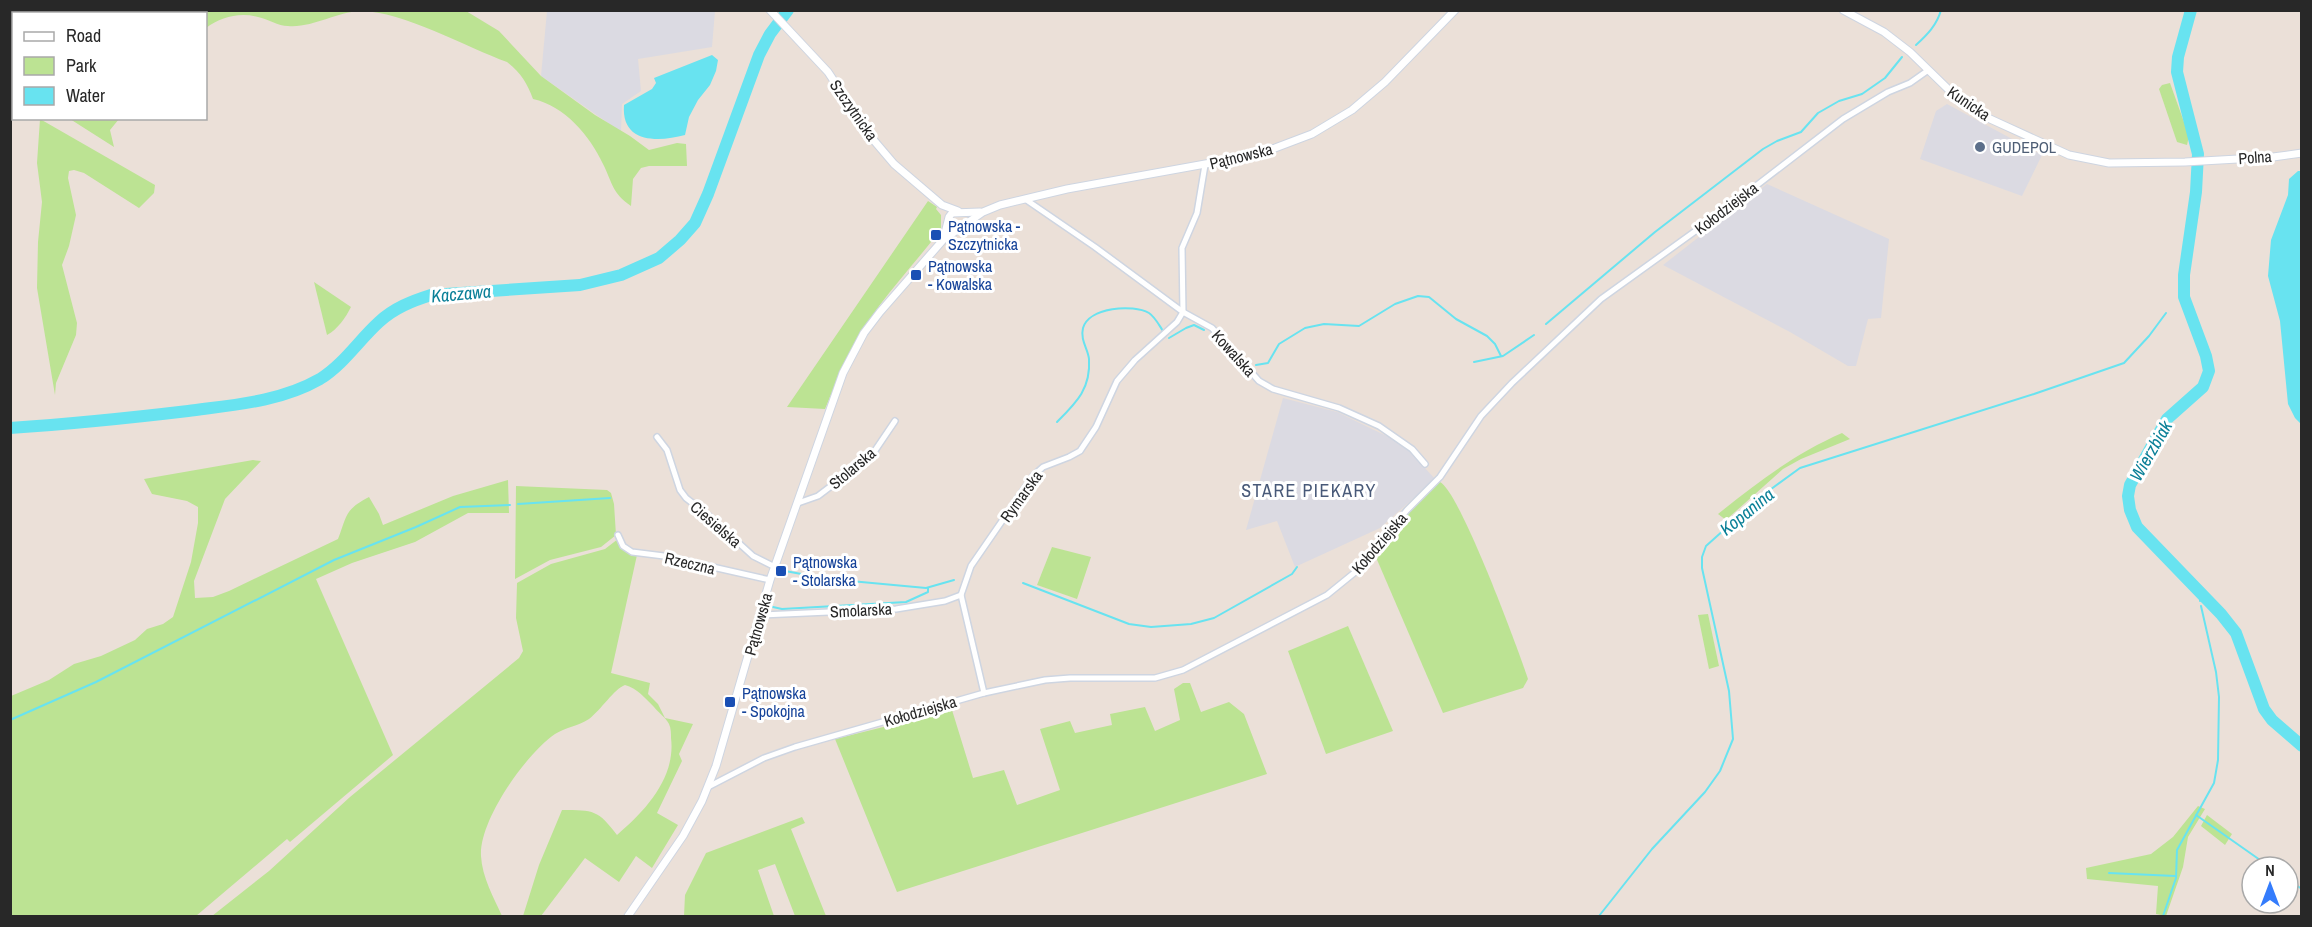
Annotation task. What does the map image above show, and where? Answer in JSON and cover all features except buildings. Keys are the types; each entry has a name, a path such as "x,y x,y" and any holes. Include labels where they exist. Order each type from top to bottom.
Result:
{"street":[{"name":"Szczytnicka","path":"770,10 828,72 871,136 893,162 942,205 959,212"},
{"name":"Pątnowska","path":"965,225 983,212 1024,198 1205,165 1275,148 1312,134 1352,110 1385,82 1455,10"},
{"name":"Kunicka","path":"1843,10 1884,32 1910,52 1949,90 1988,118 2069,155 2109,163 2208,160"},
{"name":"Kołodziejska","path":"708,787 764,758 795,747 984,693 1045,680 1155,678 1183,670 1327,595 1359,569 1401,517 1440,477 1481,416 1512,383 1601,299 1843,119 1888,92 1910,83 1927,71"},
{"name":"Polna","path":"2208,160 2273,157 2301,153"},
{"path":"1183,312 1182,248 1197,213 1205,165"},
{"name":"Kowalska","path":"1024,198 1183,312 1212,328 1259,381 1273,389 1339,408 1379,426 1412,449 1425,464"},
{"name":"Szczytnicka","path":"942,205 948,220"},
{"name":"Pątnowska","path":"959,212 983,212"},
{"path":"959,212 965,216 965,225 958,229 952,228 948,220 952,213 959,212"},
{"name":"Pątnowska","path":"943,240 948,220"},
{"name":"Pątnowska","path":"630,916 683,836 708,787 723,748 770,580 835,394 851,356 880,312 943,240 958,229"},
{"name":"Rymarska","path":"960,595 971,566 1033,476 1043,466 1080,451 1096,427 1117,381 1135,360 1167,334 1178,322 1183,312"},
{"name":"Stolarska","path":"798,503 818,496 872,455 895,420"},
{"name":"Ciesielska","path":"657,437 667,450 680,490 686,498 753,556 775,567"},
{"name":"Rzeczna","path":"618,535 623,546 632,552 664,556 770,580"},
{"path":"960,595 984,693"},
{"name":"Smolarska","path":"760,615 896,609 945,601 960,595"}],"shaded area":[{"path":"547,11 715,11 712,47 638,59 641,91 622,104 621,132 541,76"},
{"path":"1947,104 2042,155 2022,196 1920,159 1936,111"},
{"path":"1767,184 1889,239 1881,318 1868,319 1856,366 1848,366 1790,332 1663,265"},
{"path":"1283,398 1337,412 1403,444 1435,479 1380,528 1295,567 1277,521 1246,530"}],"green space":[{"path":"360,11 297,26 280,25 262,18 237,15 224,18 207,27 207,12 144,12"},
{"path":"360,11 466,11 499,31 541,76 649,150 677,143 686,144 687,166 641,168 633,179 631,206 616,192 598,153 584,133 556,108 533,99 523,79 507,62 414,23 376,12"},
{"path":"2170,83 2189,136 2187,145 2177,142 2159,89 2162,85"},
{"path":"42,120 155,185 154,193 139,208 84,173 69,171 68,178 76,215 62,265 77,323 76,335 56,383 55,395 37,288 42,202 37,163"},
{"path":"72,120 118,120 110,130 114,147"},
{"path":"928,201 937,207 941,215 941,229 933,234 935,237 871,318 849,356 825,409 787,407"},
{"path":"314,282 351,307 341,323 327,335"},
{"path":"1842,433 1850,439 1783,469 1726,520 1718,514 1778,469"},
{"path":"253,460 261,461 225,499 194,581 195,598 213,597 229,591 338,539 351,510 369,497 383,525 453,496 508,480 509,513 468,513 415,542 352,563 316,579 393,755 290,842 287,839 196,916 11,916 11,696 49,680 74,664 101,656 135,640 147,629 163,624 173,617 191,562 198,523 198,507 187,501 152,494 144,479"},
{"path":"1440,482 1449,492 1474,541 1528,679 1523,688 1443,713 1375,555 1409,513"},
{"path":"516,486 607,490 611,493 614,504 616,535 601,547 550,560 515,579"},
{"path":"618,539 623,550 637,555 611,673 650,683 648,694 658,704 665,718 693,724 679,754 682,761 657,813 678,825 652,868 636,856 619,882 585,858 541,916 523,916 539,865 562,810 594,813 600,816 617,835 648,804 669,767 671,733 668,722 641,694 625,685 616,691 589,719 555,734 543,744 518,772 496,807 482,841 481,856 486,879 502,916 212,916 269,871 350,797 519,658 523,651 516,618 517,583 551,564 605,549"},
{"path":"1052,547 1091,557 1077,599 1037,585"},
{"path":"1708,614 1719,666 1709,669 1698,615"},
{"path":"1348,626 1393,731 1326,754 1288,651"},
{"path":"1183,683 1190,683 1201,712 1229,702 1244,714 1267,774 897,892 835,739 952,710 973,778 1004,770 1017,805 1060,790 1040,729 1070,721 1075,733 1112,725 1110,714 1145,707 1155,731 1180,720 1174,689"},
{"path":"2198,806 2205,809 2188,837 2183,867 2166,916 2156,914 2158,886 2087,879 2086,868 2151,854 2173,837"},
{"path":"2207,815 2232,834 2225,845 2201,826"},
{"path":"802,817 805,823 791,829 826,916 795,916 775,864 758,870 774,916 684,916 685,895 706,853"}],"water":[{"path":"712,55 718,60 716,71 710,85 698,100 689,117 685,135 653,139 635,133 629,127 625,118 624,105 652,89 656,83 654,78"},
{"path":"2301,171 2301,424 2288,404 2280,321 2268,276 2271,240 2288,195 2289,179"}],"waterway":[{"name":"Kaczawa","path":"10,428 166,414 272,398 305,387 329,373 385,317 417,300 431,295 580,285 621,275 659,258 695,223 708,194 759,55 770,34 788,10"},
{"path":"1916,45 1934,25 1941,10"},
{"name":"Wierzbiak","path":"2191,10 2178,57 2177,72 2198,154 2196,192 2184,275 2184,297 2206,356 2209,371 2203,387 2167,419 2130,485 2128,496 2130,510 2137,527 2221,614 2236,633 2264,709 2272,720 2302,746"},
{"path":"1546,324 1655,232 1763,149 1801,132 1818,113 1839,101 1862,94 1885,78 1902,57"},
{"path":"1256,365 1268,363 1279,344 1305,328 1324,324 1359,326 1395,304 1418,296 1429,297 1456,319 1487,336 1495,344 1501,356"},
{"path":"1057,422 1076,402 1088,379 1089,359 1082,332 1087,321 1112,309 1142,310 1149,313 1163,331"},
{"name":"Kopanina","path":"1599,916 1652,849 1705,792 1720,771 1733,739 1729,691 1702,568 1702,557 1706,546 1763,495 1800,468 2124,363 2166,313"},
{"path":"1169,338 1194,325 1204,330"},
{"path":"1474,362 1503,356 1534,335"},
{"path":"518,504 610,498"},
{"path":"10,720 96,682 334,560 460,507 510,505"},
{"path":"1023,583 1129,624 1151,627 1191,624 1214,618 1292,574 1297,567"},
{"path":"785,571 829,579 926,588 954,580"},
{"path":"773,607 782,609 906,602 928,592 928,588"},
{"name":"Wierzbiak","path":"2200,593 2200,601"},
{"path":"2163,916 2176,878 2177,850 2214,783 2218,760 2219,697 2216,672 2201,606"},
{"path":"2196,815 2253,855"},
{"path":"2109,873 2175,876"}],"place":[{"name":"GUDEPOL","path":"1980,147"},
{"name":"Pątnowska - Szczytnicka","path":"936,235"},
{"name":"Pątnowska - Kowalska","path":"916,275"},
{"name":"Pątnowska - Stolarska","path":"781,571"},
{"name":"Pątnowska - Spokojna","path":"730,702"}],"district":[{"name":"STARE PIEKARY","path":"1309,491"}]}
